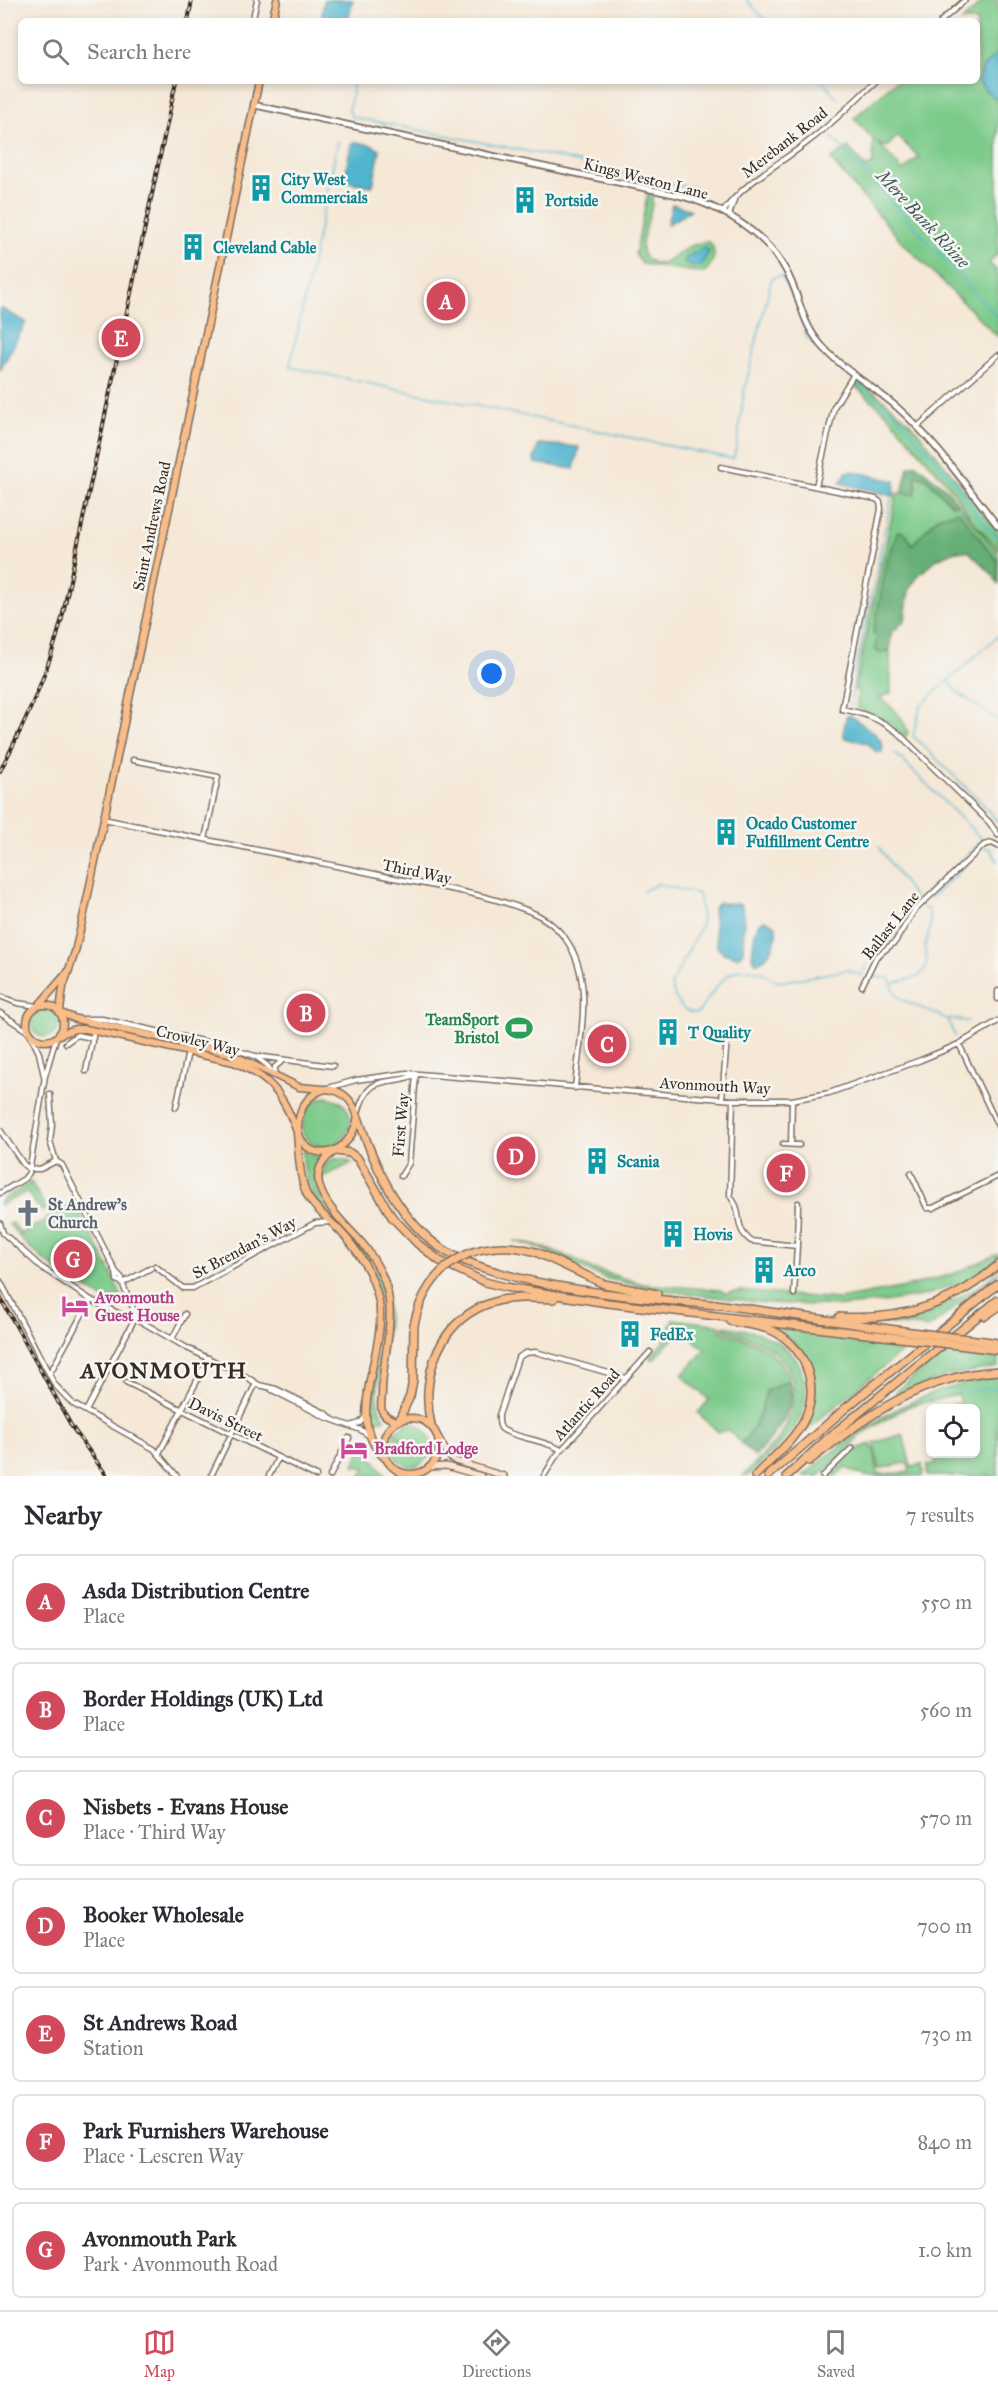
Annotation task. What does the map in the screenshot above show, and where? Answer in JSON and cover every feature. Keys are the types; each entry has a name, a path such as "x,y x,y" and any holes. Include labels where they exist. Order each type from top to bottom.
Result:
{"highway":[{"path":"273,18 277,0"},
{"name":"Saint Andrews Road","path":"60,1012 60,1000 66,974 78,941 258,84"},
{"name":"Saint Andrews Road","path":"38,1006 66,974"},
{"path":"49,1005 60,1012 64,1024 58,1037 41,1041 30,1033 28,1017 38,1006 49,1005"},
{"name":"Crowley Way","path":"60,1012 76,1019 229,1053 299,1088 325,1089"},
{"name":"Crowley Way","path":"58,1037 78,1029 94,1034 188,1050 234,1062 264,1077 283,1100 297,1133"},
{"path":"398,1476 386,1459 375,1449 368,1435 366,1415 368,1396 381,1327 378,1300 364,1264 343,1234 309,1199 303,1184 297,1133 304,1105 315,1093 325,1089 340,1091 353,1103 378,1172 395,1200 426,1236 450,1254 493,1270 549,1283 791,1314 901,1334"},
{"path":"358,1116 351,1137 324,1159 320,1167 322,1192 332,1212 372,1257 385,1282 390,1318 382,1377 381,1407 387,1417 398,1421 416,1418 431,1425"},
{"path":"297,1133 303,1143 313,1150 325,1153 335,1151 350,1154 358,1159 392,1216 418,1244 440,1261 470,1276 505,1287 692,1314 983,1344 998,1343"},
{"path":"386,1459 383,1439 388,1429 398,1421 410,1396 413,1380 414,1325 420,1302 430,1285 450,1264 462,1257 495,1246 518,1248 536,1252 604,1284 719,1305"},
{"path":"791,1314 866,1318 894,1316 921,1310 961,1292 998,1265"},
{"path":"768,1476 847,1407 998,1284"},
{"path":"426,1476 439,1453 439,1438 431,1425 426,1402 429,1373 444,1339 465,1316 490,1303 513,1299 538,1298 608,1303"},
{"path":"788,1476 828,1438 998,1300"},
{"path":"943,1344 998,1307"},
{"path":"692,1314 772,1331 792,1345 805,1365 811,1392 804,1420 795,1434 755,1476"},
{"path":"983,1344 998,1350"},
{"path":"788,1476 860,1422 905,1395 947,1379 973,1373 998,1371"},
{"path":"392,1467 411,1474 430,1467"}],"main road":[{"path":"439,1438 449,1456 455,1461 504,1476"},
{"path":"430,1467 446,1466 481,1476"}],"street":[{"path":"253,18 257,0"},
{"path":"944,18 964,0"},
{"name":"Merebank Road","path":"723,212 752,182 813,138 873,84"},
{"name":"Kings Weston Lane","path":"254,105 676,195 706,203 729,215 753,232 774,253 791,279 809,328 818,341 854,374 894,404 917,428 998,526"},
{"name":"Merebank Road","path":"729,215 734,199"},
{"path":"917,428 998,355"},
{"path":"816,486 834,407 854,374"},
{"path":"721,467 816,486 880,502 882,509 842,709 868,714 897,732 989,822 998,835"},
{"path":"133,760 218,777 205,839"},
{"name":"Third Way","path":"102,819 498,901 530,911 548,921 570,946 582,979 583,1001 575,1088"},
{"name":"Ballast Lane","path":"862,986 876,957 895,942 910,916 928,895 984,845 992,843 998,846"},
{"path":"998,991 998,999"},
{"path":"0,996 17,1003 38,1006"},
{"path":"0,1013 30,1033 39,1053 45,1076"},
{"path":"76,1019 102,1019 255,1056 333,1066"},
{"name":"Avonmouth Way","path":"325,1089 385,1075 416,1074 733,1100 792,1100 829,1093 921,1060 959,1044 998,1021"},
{"path":"66,1043 77,1035 94,1034 86,1071"},
{"path":"0,1193 26,1177 30,1169 45,1076 58,1037"},
{"path":"721,1037 734,1038"},
{"path":"722,1099 727,1038"},
{"path":"959,1044 998,1126"},
{"path":"176,1107 188,1050"},
{"path":"255,1056 268,1066 274,1075"},
{"path":"274,1075 275,1067 283,1061"},
{"name":"Avonmouth Way","path":"358,1116 363,1097 371,1087 416,1074"},
{"name":"First Way","path":"401,1176 409,1163 416,1074"},
{"path":"50,1094 52,1125 50,1141 56,1161 62,1165 116,1272 117,1280 122,1283 134,1308 135,1318 86,1411"},
{"path":"733,1100 730,1195 737,1208 740,1230 750,1241 797,1246"},
{"path":"791,1144 792,1100"},
{"path":"0,1130 24,1165 30,1169 40,1169 56,1161"},
{"path":"783,1144 799,1144"},
{"path":"911,1173 927,1208 933,1208 998,1176"},
{"path":"794,1294 798,1203"},
{"name":"St Brendan's Way","path":"315,1223 318,1210"},
{"name":"St Brendan's Way","path":"122,1283 153,1267 183,1288 193,1288 315,1223 323,1221 332,1223"},
{"path":"0,1223 1,1234 35,1262 90,1300 124,1316 135,1318 256,1383 368,1435"},
{"path":"0,1281 55,1385 64,1397 159,1453 177,1476"},
{"path":"50,1373 90,1300"},
{"path":"172,1339 185,1314"},
{"path":"561,1450 547,1443 504,1430 499,1424 499,1415 518,1358 525,1353 536,1352 626,1378"},
{"name":"Atlantic Road","path":"544,1476 561,1450 650,1352"},
{"path":"159,1453 209,1358"},
{"name":"Davis Street","path":"126,1382 316,1476"},
{"path":"211,1476 256,1383"},
{"path":"349,1426 360,1422 366,1415"},
{"path":"330,1476 349,1438"},
{"path":"823,1476 852,1448"},
{"path":"269,1476 278,1458"}],"green space":[{"path":"984,0 998,0 998,53 980,73 980,18 965,18"},
{"path":"893,84 980,84 998,101 998,253 989,263 998,272 998,337 902,242 831,160 848,147 866,168 873,163 873,139 854,118","holes":["897,136 919,157 903,171 876,141 884,147 888,146"]},
{"path":"648,193 651,193 652,201 642,245 643,254 650,261 662,264 690,246 707,241 713,248 714,257 710,266 703,273 642,264 635,254"},
{"path":"854,382 861,382 894,408 914,427 998,531 998,549 972,520 950,487 886,413 857,388"},
{"path":"916,464 947,489 957,503 952,505 926,478 916,475 915,495 902,493 908,467"},
{"path":"915,475 926,478 952,505 957,503 998,553 998,562 959,511 938,517 912,545 877,637 879,653 890,650 891,693 880,698 901,717 908,733 905,737 889,723 857,708 858,690 854,690 897,493 915,494 917,486"},
{"path":"959,511 998,562 998,584 993,575 968,551 956,551 937,559 919,575 909,589 905,620 891,634 890,650 879,653 875,649 877,637 873,634 888,557 898,531 907,534 912,545 938,517"},
{"path":"45,1009 55,1013 59,1023 55,1033 45,1037 35,1033 31,1023 35,1013"},
{"path":"326,1097 344,1105 350,1119 346,1134 331,1147 314,1144 302,1131 307,1109 314,1102"},
{"path":"302,1150 320,1158 316,1172 317,1186 322,1199 330,1213 370,1259 366,1262 311,1194 305,1177"},
{"path":"332,1159 343,1159 353,1163 323,1177 325,1165"},
{"path":"31,1182 47,1210 41,1211 27,1192 0,1205 0,1201"},
{"path":"74,1203 112,1273 123,1307 106,1300 56,1269 26,1244 9,1224 13,1223 21,1234"},
{"path":"514,1241 533,1244 575,1259 590,1268 643,1284 721,1290 725,1293 740,1291 839,1299 906,1287 953,1274 998,1254 998,1259 962,1286 953,1285 927,1295 843,1306 765,1303 659,1290 608,1279 539,1248"},
{"path":"375,1268 384,1288 388,1323 378,1387 380,1410 385,1419 370,1423 369,1399 384,1325 378,1290 371,1270"},
{"path":"998,1271 998,1274 929,1328 869,1321 905,1317 938,1307 969,1292"},
{"path":"673,1319 720,1325 720,1331 752,1342 771,1353 785,1369 789,1380 766,1391 758,1419 751,1432 741,1443 728,1430 718,1432 698,1413 709,1400 682,1375 705,1350 682,1329 653,1360 650,1357 664,1341"},
{"path":"723,1326 751,1331 776,1341 795,1358 802,1370 805,1385 804,1406 796,1425 780,1445 748,1476 743,1476 781,1435 788,1421 793,1388 791,1374 785,1362 776,1353 751,1339 723,1329"},
{"path":"770,1327 911,1344 797,1438 809,1415 812,1402 814,1389 810,1364 791,1341"},
{"path":"948,1349 998,1355 998,1367 945,1376 898,1395 896,1391"},
{"path":"998,1377 998,1476 927,1476 927,1465 936,1464 935,1458 980,1458 980,1404 954,1404 960,1403 958,1395 909,1406 859,1436 851,1447 819,1476 803,1476 849,1440 893,1411 941,1390"},
{"path":"789,1380 791,1391 787,1412 776,1431 755,1457 741,1443 751,1432 758,1419 766,1391"},
{"path":"408,1423 423,1428 429,1436 431,1453 394,1432"},
{"path":"393,1434 429,1456 418,1466 405,1465 400,1462 391,1447"},
{"path":"903,1434 911,1467 922,1464 923,1476 864,1476 846,1468 835,1476 826,1476 854,1450 871,1444 871,1448 874,1448 878,1474 910,1472 905,1463 879,1469 874,1443"},
{"path":"363,1445 386,1476 361,1476 365,1468 354,1465"}],"water":[{"path":"324,0 353,0 349,18 321,18"},
{"path":"998,53 998,101 980,83 983,67"},
{"path":"356,142 371,145 380,150 371,186 350,182 345,177 351,144"},
{"path":"672,204 691,210 667,225"},
{"path":"704,247 709,251 701,266 692,266 684,262 687,257"},
{"path":"0,308 26,322 0,371"},
{"path":"539,444 579,447 574,469 535,463 534,459"},
{"path":"852,471 895,481 894,496 840,483 847,472"},
{"path":"850,715 877,735 881,740 882,752 876,752 868,743 845,738 843,734 846,717"},
{"path":"718,903 741,904 744,914 743,953 737,957 723,953 717,947 713,909"},
{"path":"765,920 776,926 776,937 770,953 757,963 752,957 754,936 758,926"}],"waterway":[{"name":"Mere Bank Rhine","path":"747,0 763,18"},
{"path":"353,84 349,110 352,117 561,158 666,184 696,188"},
{"name":"Mere Bank Rhine","path":"825,84 837,98"},
{"name":"Mere Bank Rhine","path":"831,136 998,318"},
{"path":"338,141 290,367 733,459 744,392 771,281 772,278 781,276 795,300 807,338 844,373"},
{"path":"857,384 894,411 959,488 978,517 998,538"},
{"path":"851,706 856,667 892,496"},
{"path":"998,636 921,705 913,736 981,802 998,822"},
{"path":"948,680 957,692 998,720"},
{"path":"895,753 983,840 921,897"},
{"path":"861,974 876,948 891,943 916,900 879,847"},
{"path":"984,848 989,848 998,861"},
{"path":"931,898 976,855"},
{"path":"643,891 658,884 698,894 701,926 671,985 680,1005 692,1013 698,1013 722,980 738,970 758,971 779,982 847,970 863,976"},
{"path":"894,983 919,976 925,969 927,962 925,947 930,927 929,910 924,908"},
{"path":"869,977 889,978 897,996 947,1019 955,1036"},
{"path":"947,1019 968,1021"},
{"path":"190,1283 285,1233"},
{"path":"966,1392 998,1387"}],"railway":[{"path":"189,18 192,0"},
{"path":"0,771 36,696 62,618 175,84"},
{"path":"0,1297 72,1427 107,1476"}],"place":[{"name":"City West Commercials","path":"261,188"},
{"name":"Portside","path":"525,200"},
{"name":"Cleveland Cable","path":"193,247"},
{"name":"Asda Distribution Centre","path":"446,301"},
{"name":"St Andrews Road","path":"121,338"},
{"name":"Ocado Customer Fulfillment Centre","path":"726,832"},
{"name":"Border Holdings (UK) Ltd","path":"306,1013"},
{"name":"TeamSport Bristol","path":"519,1028"},
{"name":"T Quality","path":"668,1032"},
{"name":"Nisbets - Evans House","path":"607,1044"},
{"name":"Booker Wholesale","path":"516,1156"},
{"name":"Scania","path":"597,1161"},
{"name":"Park Furnishers Warehouse","path":"786,1173"},
{"name":"St Andrew's Church","path":"28,1213"},
{"name":"Hovis","path":"673,1234"},
{"name":"Avonmouth Park","path":"73,1259"},
{"name":"Arco","path":"764,1270"},
{"name":"Avonmouth Guest House","path":"75,1306"},
{"name":"FedEx","path":"630,1334"},
{"name":"Bradford Lodge","path":"354,1448"}],"district":[{"name":"AVONMOUTH","path":"164,1370"}]}
